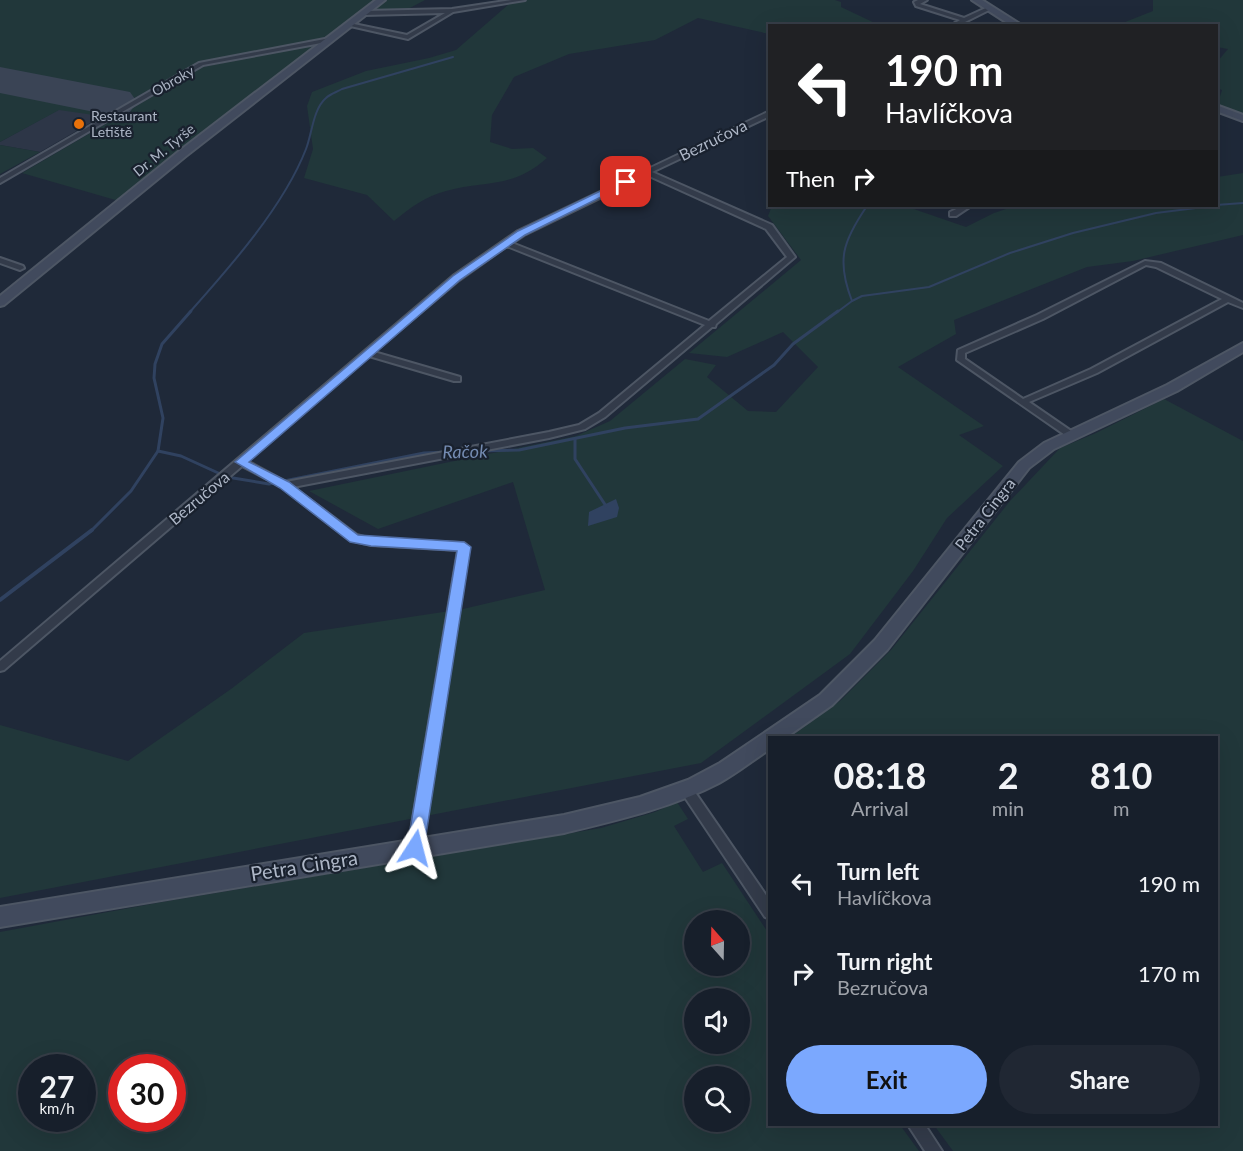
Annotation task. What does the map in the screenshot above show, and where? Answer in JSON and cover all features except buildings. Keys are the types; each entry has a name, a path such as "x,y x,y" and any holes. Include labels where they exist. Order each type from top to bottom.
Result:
{"street":[{"name":"Dr. M. Tyrše","path":"0,302 182,154 381,0"},
{"path":"364,13 452,11 522,0"},
{"path":"924,0 917,2 918,5 964,20"},
{"path":"976,0 1016,24"},
{"path":"956,24 990,8"},
{"path":"349,25 408,37 452,11"},
{"name":"Obroky","path":"0,182 201,64 330,40"},
{"path":"1218,109 1243,118"},
{"name":"Bezručova","path":"0,667 441,289 531,228 768,114"},
{"path":"285,485 582,427 602,415 791,258 769,227 646,172"},
{"path":"953,214 965,207"},
{"path":"506,243 712,325"},
{"path":"0,260 20,268"},
{"path":"1071,435 961,360 961,352 1040,317 1145,263 1158,265 1243,306"},
{"path":"1023,402 1094,371 1227,299"},
{"name":"Petra Cingra","path":"773,736 826,700 881,645 1024,465 1049,446 1172,388 1243,347"},
{"path":"367,353 457,379"},
{"path":"241,462 285,485 354,538 371,542 464,547 415,848"},
{"name":"Petra Cingra","path":"0,917 564,824 626,809 686,789 714,776 768,739"},
{"path":"686,789 768,910"},
{"path":"917,1126 934,1151"}],"shaded area":[{"path":"0,63 144,92 40,152 0,145 0,142 58,110"}],"green space":[{"path":"0,0 425,0 406,10 363,12 328,38 197,64 101,116 59,110 0,142"},
{"path":"523,0 835,0 841,2 841,7 877,24 768,24 768,34 698,18 655,40 569,54 514,77 492,115 490,142 512,149 533,148 547,158 522,175 510,179 446,191 432,196 412,207 394,221 367,195 304,178 313,149 307,106 312,92 366,71 456,50 509,4"},
{"path":"1153,0 1243,0 1243,115 1218,106 1222,90 1218,88 1218,61 1228,49 1218,47 1218,24 1120,24 1153,11"},
{"path":"320,44 119,201 22,173 203,67"},
{"path":"0,145 40,152 0,174"},
{"path":"1243,173 1243,235 1133,261 1087,267 954,320 956,334 898,367 984,426 959,435 1003,466 947,518 913,571 850,654 701,763 0,898 0,725 128,761 231,689 304,633 463,609 545,590 513,482 378,529 309,491 576,436 610,421 685,359 716,365 707,377 748,411 776,412 818,367 783,332 727,357 689,353 801,260 768,216 772,207 908,207 966,227 1012,207 1218,207 1218,177"},
{"path":"1164,399 1243,441 1243,1151 953,1151 935,1126 1218,1126 1218,736 792,736 840,701 891,650 1010,501 1060,448"},
{"path":"677,802 688,819 674,826 703,872 722,863 768,932 768,1126 901,1126 919,1151 0,1151 0,932 162,902 601,828 655,812"}],"water":[{"path":"616,499 619,508 617,517 588,526 589,512"}],"waterway":[{"path":"189,313 238,256 270,214 296,171 306,149 318,108 326,98 342,89 453,57"},
{"path":"1218,205 1243,203"},
{"name":"Račok","path":"852,301 844,274 844,251 852,230 866,207"},
{"path":"852,301 862,296 929,287 1010,253 1073,233 1156,213 1204,207"},
{"name":"Račok","path":"836,313 852,301"},
{"path":"158,451 163,418 154,378 155,364 162,344 191,311"},
{"name":"Račok","path":"476,451 519,450 625,428 698,419 774,365 793,344 838,311"},
{"path":"575,439 575,459 606,506"},
{"name":"Račok","path":"92,530 131,491 158,451"},
{"name":"Račok","path":"158,451 181,456 227,477 269,484 424,453 447,452"},
{"name":"Račok","path":"0,600 92,530"}],"runway":[{"path":"0,80 114,102"}],"place":[{"name":"Restaurant Letiště","path":"79,124"}],"route":[{"path":"415,848 464,547 371,542 354,538 285,485 241,462 456,278 521,233 626,182"}]}
